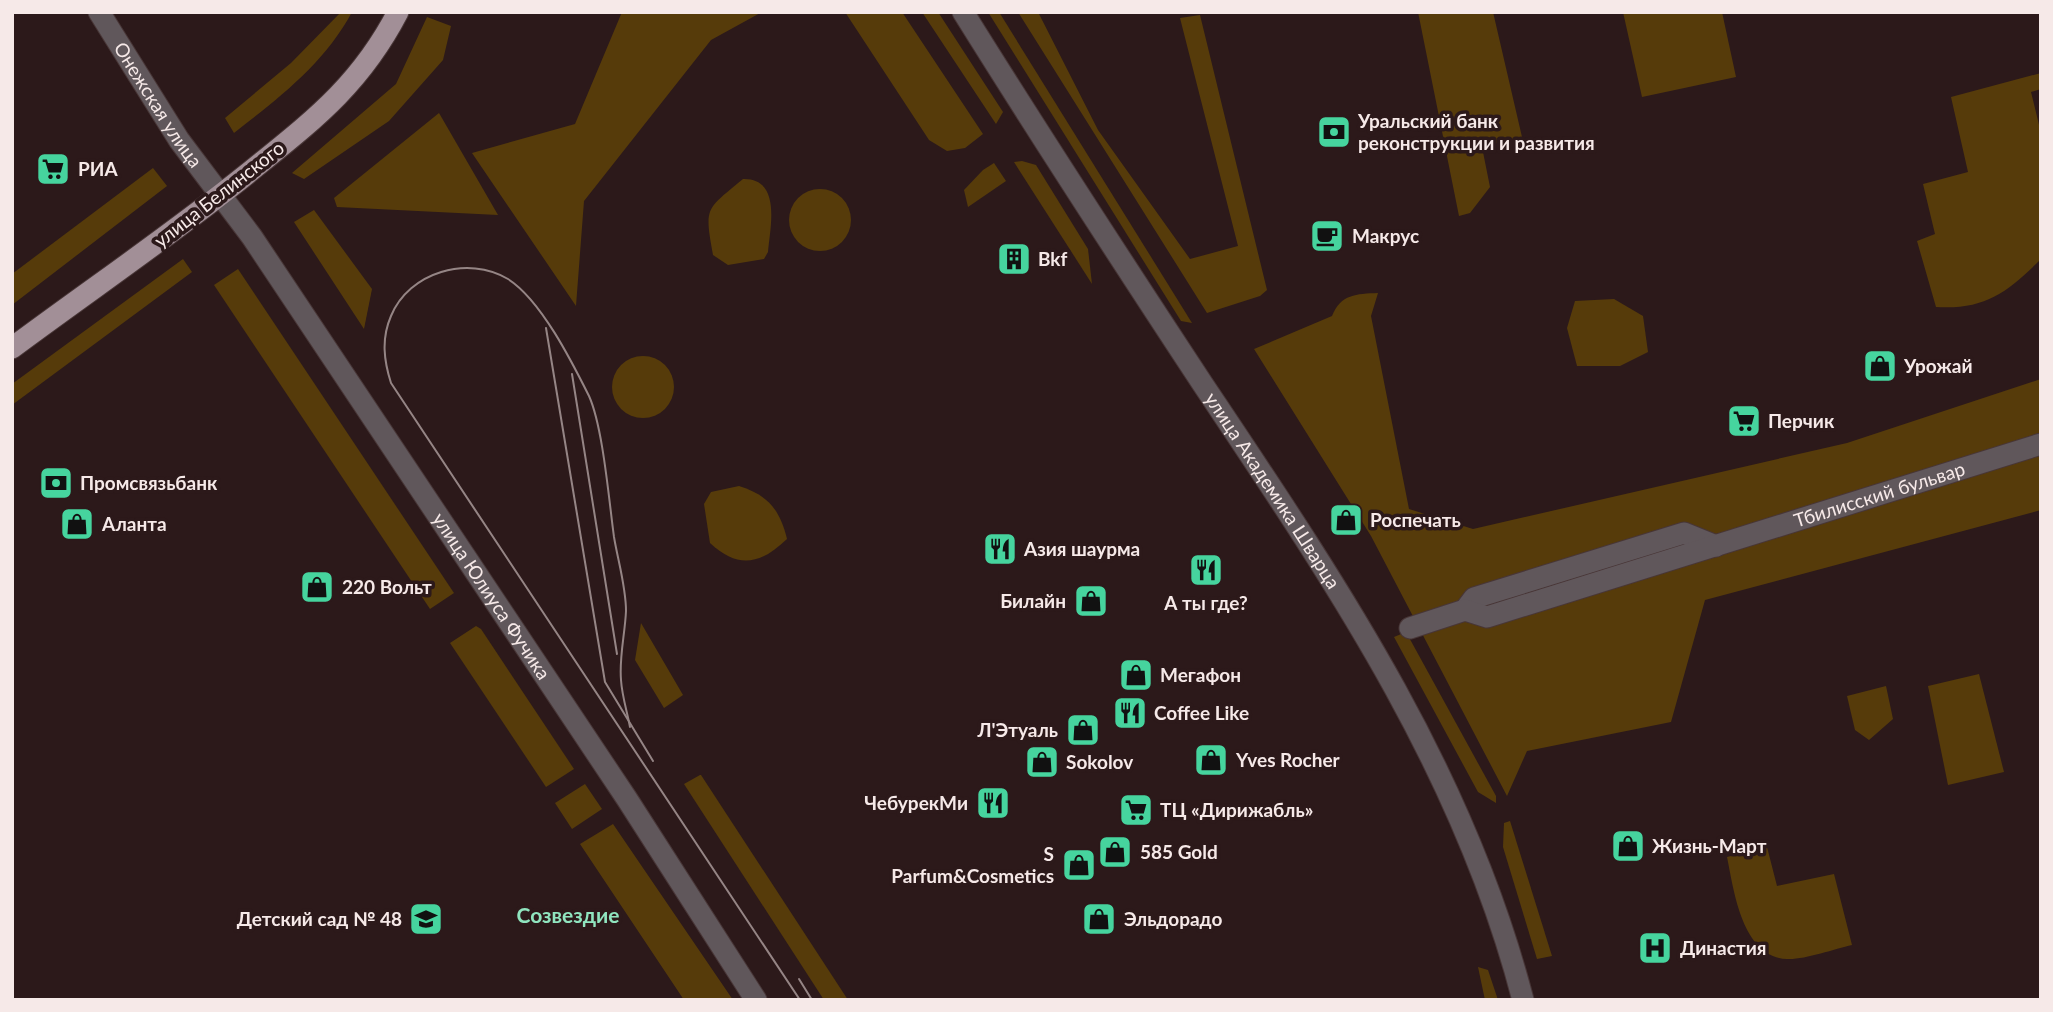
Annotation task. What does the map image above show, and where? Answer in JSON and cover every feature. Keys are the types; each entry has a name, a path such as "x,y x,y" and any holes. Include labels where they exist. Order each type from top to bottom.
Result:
{"main road":[{"name":"улица Белинского","path":"12,348 222,194 330,107 362,71 398,12"}],"street":[{"name":"Онежская улица","path":"99,12 179,139 222,194"},
{"name":"улица Академика Шварца","path":"963,12 1144,296 1294,520 1415,721 1466,828 1508,944 1522,1000"},
{"name":"улица Юлиуса Фучика","path":"222,194 627,799 756,1000"},
{"name":"Тбилисский бульвар","path":"1410,628 1465,610 1487,617 2041,444"}],"shaded area":[{"path":"341,12 352,12 341,31 314,64 284,93 234,133 225,118 291,63"},
{"path":"622,12 762,12 711,40 584,201 576,306 472,153 575,124"},
{"path":"845,12 902,12 983,134 965,148 947,151 929,140"},
{"path":"922,12 938,12 1003,112 996,124"},
{"path":"988,12 999,12 1192,323 1181,321"},
{"path":"1018,12 1038,12 1098,130 1190,259 1238,246 1180,18 1200,15 1267,290 1260,296 1207,313"},
{"path":"1418,12 1493,12 1522,137 1482,147 1490,187 1470,213 1459,216"},
{"path":"1623,12 1722,12 1736,77 1642,97"},
{"path":"427,17 451,26 443,60 389,121 304,179 292,173 396,84"},
{"path":"2041,73 2041,89 2031,92 2041,133 2041,259 2018,281 1982,302 1936,307 1917,241 1935,234 1923,184 1968,172 1951,97"},
{"path":"439,113 498,215 337,207 334,198"},
{"path":"1014,162 1036,165 1088,249 1092,284"},
{"path":"994,163 1006,181 968,207 964,190 983,170"},
{"path":"153,168 167,186 12,305 12,274"},
{"path":"743,179 755,181 764,187 769,195 771,218 768,252 764,259 728,265 713,255 709,218 711,210 721,197"},
{"path":"814,189 826,189 842,198 849,208 849,232 842,242 826,251 814,251 803,246 794,237 789,226 789,214 794,203 803,194"},
{"path":"314,210 372,289 364,329 294,222"},
{"path":"183,259 192,272 12,405 12,384"},
{"path":"238,269 454,593 430,609 214,285"},
{"path":"1378,293 1371,316 1409,509 1473,529 1847,443 2041,379 2041,510 1705,600 1671,722 1527,751 1507,796 1371,536 1254,349 1332,316 1345,299"},
{"path":"1614,299 1643,316 1648,352 1620,366 1577,366 1567,328 1575,301"},
{"path":"643,356 665,365 674,387 665,409 643,418 621,409 612,387 621,365"},
{"path":"739,486 758,494 771,505 781,520 787,539 758,559 740,560 730,557 710,543 704,504 711,492"},
{"path":"641,623 683,695 664,708 635,660"},
{"path":"476,626 481,629 574,769 546,787 450,643"},
{"path":"1406,632 1496,796 1496,803 1478,792 1394,637"},
{"path":"1979,674 2004,772 1948,785 1928,686"},
{"path":"1886,686 1893,719 1869,740 1855,730 1847,696"},
{"path":"701,775 848,1000 824,1000 684,784"},
{"path":"585,784 602,809 572,829 555,803"},
{"path":"1510,821 1552,956 1537,959 1503,847 1504,823"},
{"path":"613,824 733,1000 684,1000 580,844"},
{"path":"1767,847 1777,886 1834,874 1852,945 1794,959 1772,955 1760,947 1750,935 1737,904 1727,857"},
{"path":"1478,967 1488,970 1498,1000 1485,1000"}],"tram line":[{"path":"630,727 622,692 621,671 625,593 614,537 602,445 589,396 544,316 520,289 508,279 475,268 441,272 411,288 391,316 385,350 391,383 800,1000"},
{"path":"546,328 605,682 653,761"},
{"path":"572,374 617,654"},
{"path":"799,979 812,1000"}],"place":[{"name":"Уральский банк реконструкции и развития","path":"1334,132"},
{"name":"РИА","path":"53,169"},
{"name":"Макрус","path":"1327,236"},
{"name":"Bkf","path":"1014,259"},
{"name":"Урожай","path":"1880,366"},
{"name":"Перчик","path":"1744,421"},
{"name":"Промсвязьбанк","path":"56,483"},
{"name":"Роспечать","path":"1346,520"},
{"name":"Аланта","path":"77,524"},
{"name":"Азия шаурма","path":"1000,549"},
{"name":"А ты где?","path":"1206,570"},
{"name":"220 Вольт","path":"317,587"},
{"name":"Билайн","path":"1091,601"},
{"name":"Мегафон","path":"1136,675"},
{"name":"Coffee Like","path":"1130,713"},
{"name":"Л'Этуаль","path":"1083,730"},
{"name":"Yves Rocher","path":"1211,760"},
{"name":"Sokolov","path":"1042,762"},
{"name":"ЧебурекМи","path":"993,803"},
{"name":"ТЦ «Дирижабль»","path":"1136,810"},
{"name":"Жизнь-Март","path":"1628,846"},
{"name":"585 Gold","path":"1115,852"},
{"name":"S Parfum&Cosmetics","path":"1079,865"},
{"name":"Детский сад № 48","path":"426,919"},
{"name":"Эльдорадо","path":"1099,919"},
{"name":"Династия","path":"1655,948"}],"district":[{"name":"Созвездие","path":"568,916"}]}
